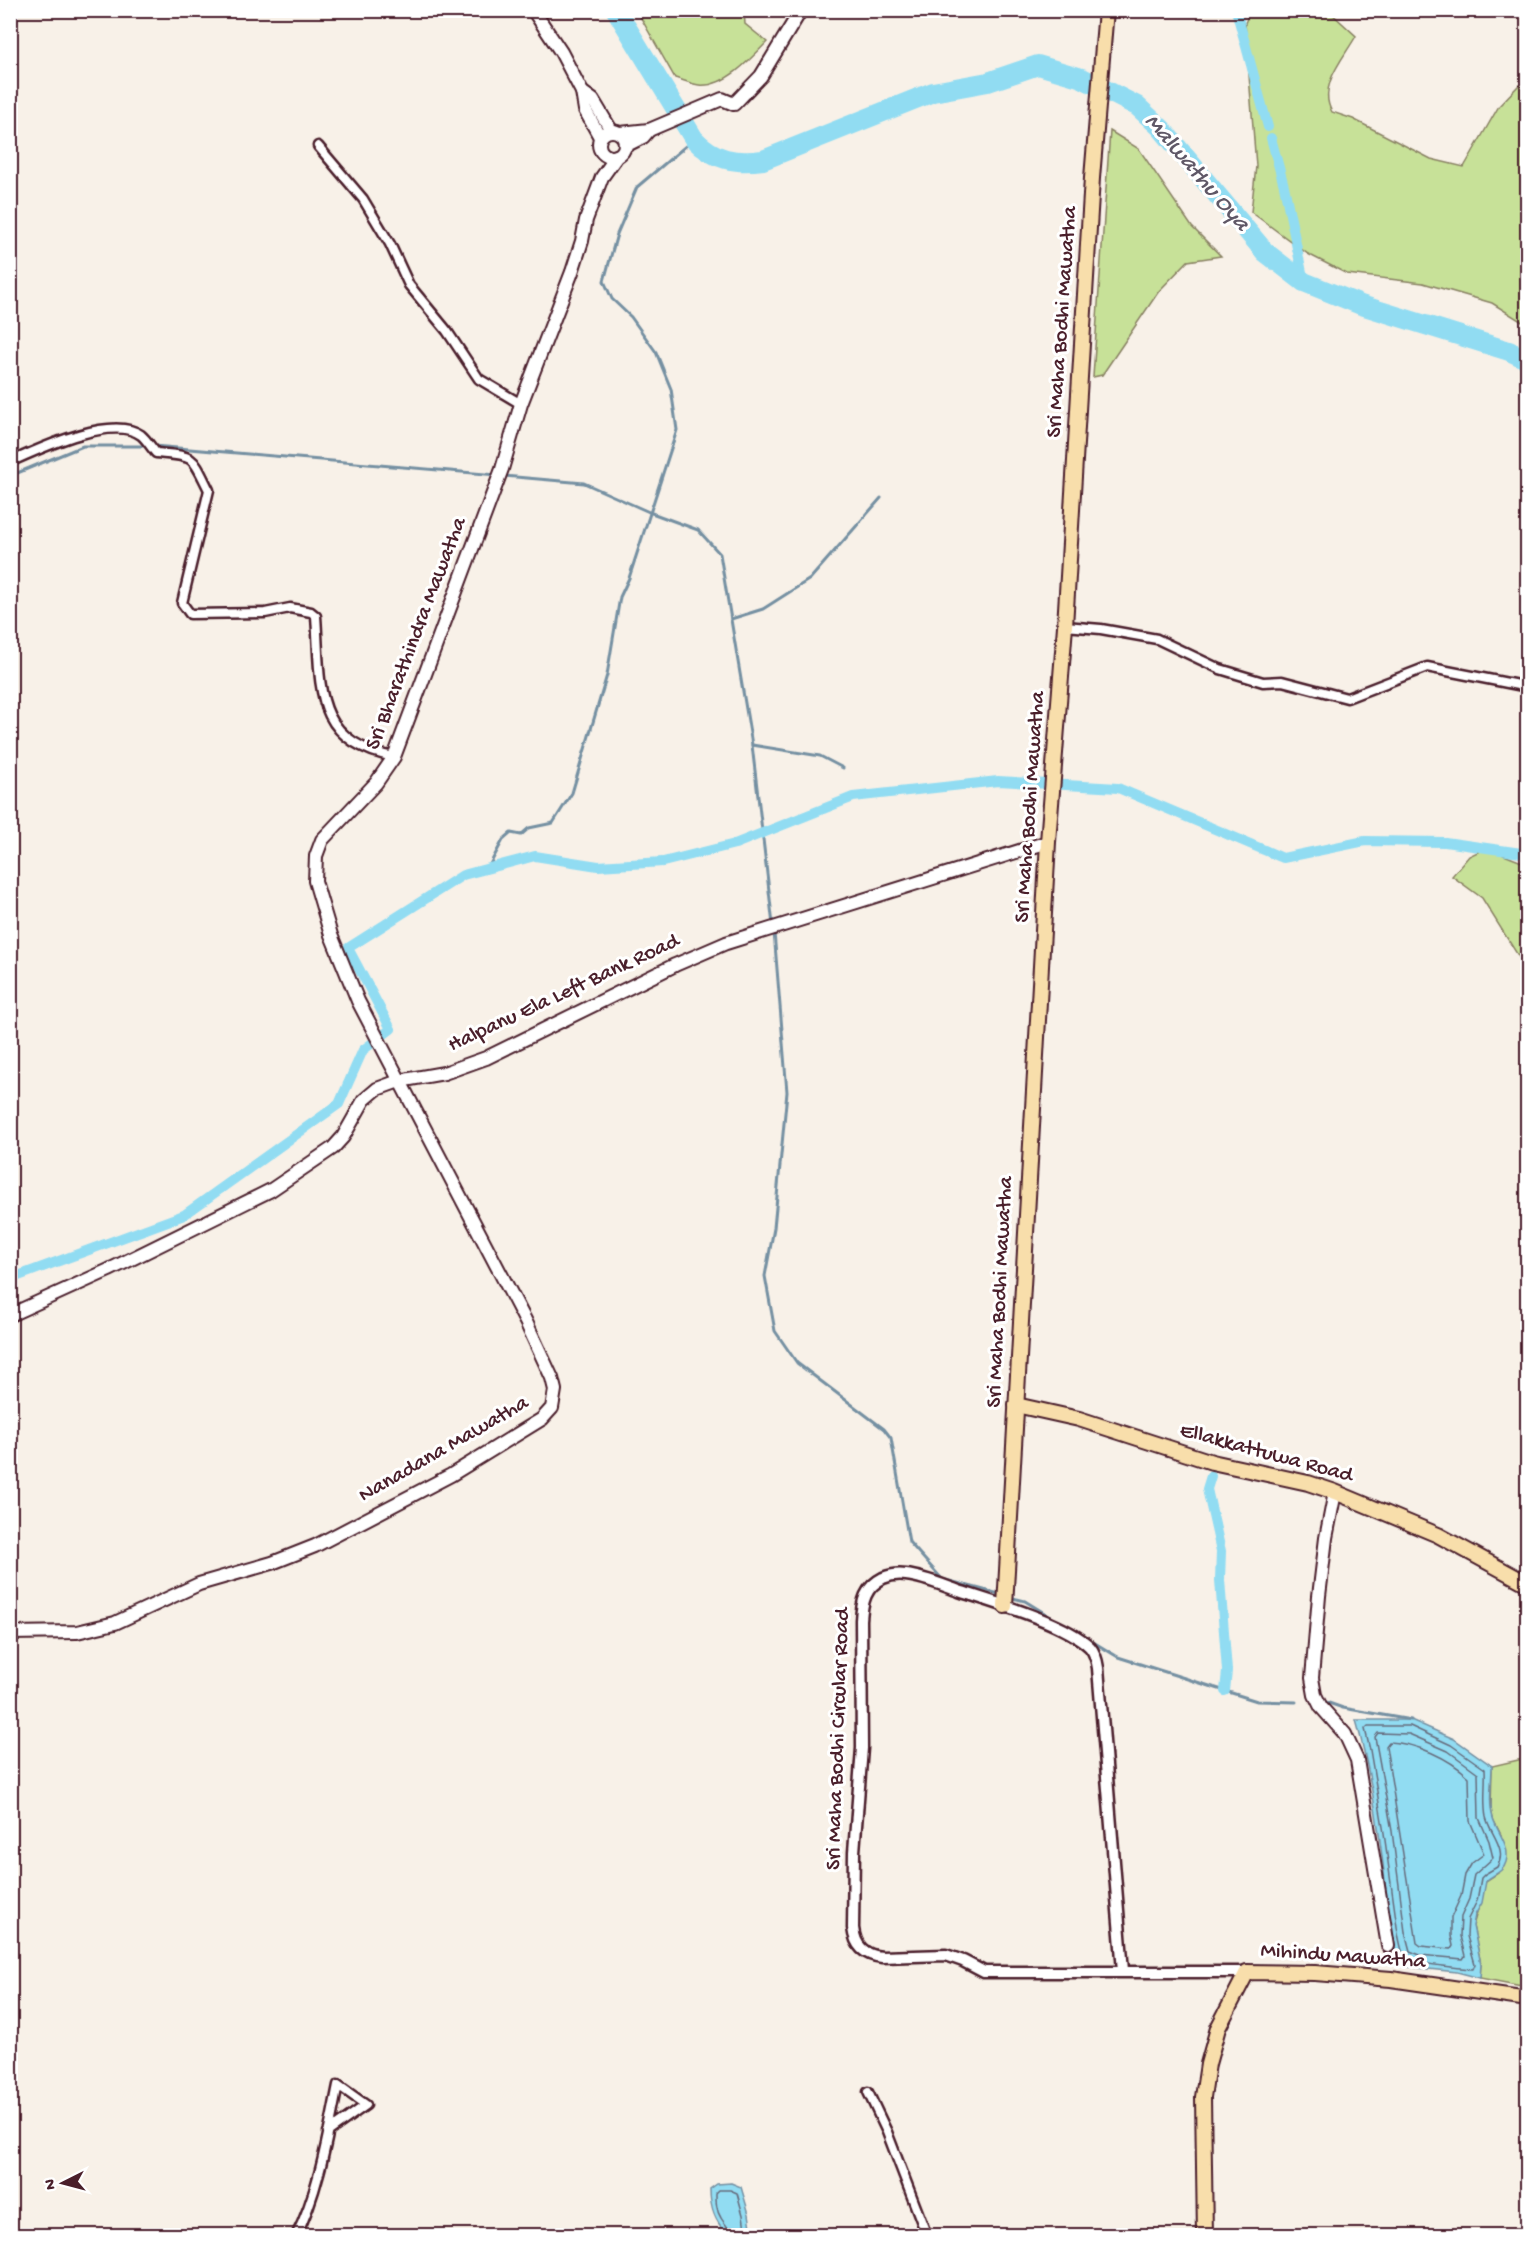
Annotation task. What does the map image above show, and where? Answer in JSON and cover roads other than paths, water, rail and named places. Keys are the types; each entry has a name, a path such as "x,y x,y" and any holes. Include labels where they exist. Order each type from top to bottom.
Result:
{"main road":[{"path":"532,10 561,52 582,92 585,110 600,137 600,151 608,157 621,154 625,141 593,100 582,92"},
{"path":"600,137 616,131 649,130 722,99 734,104 761,76 801,10"},
{"name":"Sri Maha Bodhi Mawatha","path":"1005,1606 1048,842 1065,626 1092,178 1106,10"},
{"path":"625,146 643,137 649,130"},
{"name":"Sri Bharathindra Mawatha","path":"600,151 602,177"},
{"name":"Sri Bharathindra Mawatha","path":"399,1081 348,980 331,935 318,893 315,869 318,847 376,783 394,757 502,468 521,404 572,272 586,220 602,177 617,156"},
{"name":"Halpanu Ela Left Bank Road","path":"10,1315 109,1270 271,1190 333,1148 343,1137 370,1093 386,1085 444,1073 486,1058 675,965 726,943 1048,842"},
{"name":"Nanadana Mawatha","path":"10,1633 77,1632 115,1623 199,1584 272,1563 315,1546 451,1475 549,1413 555,1390 544,1361 526,1322 399,1081"},
{"name":"Ellakkattuwa Road","path":"1016,1405 1078,1419 1212,1462 1335,1491 1438,1534 1527,1584"},
{"path":"1335,1491 1326,1538 1312,1678 1318,1701 1345,1734 1354,1752 1368,1820 1388,1947"},
{"name":"Mihindu Mawatha","path":"1205,2235 1203,2097 1208,2064 1218,2028 1247,1972 1315,1973 1391,1979 1527,1999"}],"street":[{"path":"318,146 363,199 390,244 409,285 447,331 479,380 521,404"},
{"path":"10,462 55,441 99,430 120,428 140,434 156,453 186,456 194,460 209,490 182,603 190,614 265,613 290,608 311,612 316,616 323,701 338,731 356,746 394,757"},
{"path":"1065,626 1101,629 1156,639 1220,669 1263,682 1282,681 1347,698 1427,668 1527,687"},
{"name":"Sri Maha Bodhi Circular Road","path":"1123,1971 1096,1657 1091,1648 1073,1635 1005,1606 905,1575 883,1578 868,1591 862,1602 862,1748 854,1852 854,1937 861,1949 873,1956 946,1955 984,1972 1247,1972"},
{"path":"296,2235 319,2171 338,2085 366,2105 328,2132"},
{"path":"868,2092 887,2132 927,2235"}],"water":[{"path":"1356,1720 1411,1720 1454,1739 1492,1766 1490,1799 1492,1812 1507,1850 1507,1856 1503,1869 1486,1881 1482,1903 1475,1915 1473,1926 1481,1964 1480,1978 1457,1972 1409,1967 1398,1956 1389,1921 1372,1791"},
{"path":"731,2183 741,2187 749,2214 752,2234 750,2235 727,2235 714,2214 710,2189 717,2184"}],"waterway":[{"name":"Malwathu Oya","path":"616,10 694,139 709,152 734,161 763,160 933,92 988,82 1038,65 1082,78 1137,106 1161,128 1265,252 1304,282 1361,305 1509,351 1528,360"},
{"path":"1236,10 1268,127"},
{"path":"1271,138 1284,186 1304,282"},
{"path":"488,868 503,840 511,833 521,835 529,828 553,823 572,793 607,675 620,597 629,578 677,430 671,389 656,352 631,317 612,299 604,281 617,234 637,187 694,139"},
{"path":"10,476 83,446 147,446"},
{"path":"154,446 497,475"},
{"path":"504,476 584,483 649,512 698,530 720,554 752,745 773,925"},
{"path":"731,619 763,609 810,579 881,498"},
{"path":"752,745 820,756 843,768"},
{"path":"10,1279 184,1215 339,1104 363,1050 391,1029 348,948 463,875 535,856 598,866 663,862 735,844 853,797 998,781 1118,788 1283,858 1365,841 1445,842 1528,854"},
{"path":"774,932 787,1092 774,1228 765,1276 775,1331 797,1363 884,1429 891,1438 909,1542 942,1579 1003,1595"},
{"path":"1211,1476 1207,1489 1221,1551 1220,1580 1227,1671 1225,1691"},
{"path":"1009,1597 1025,1601 1059,1622"},
{"path":"1085,1637 1118,1657 1257,1701 1296,1702"},
{"path":"1323,1701 1343,1708 1411,1720"}]}
